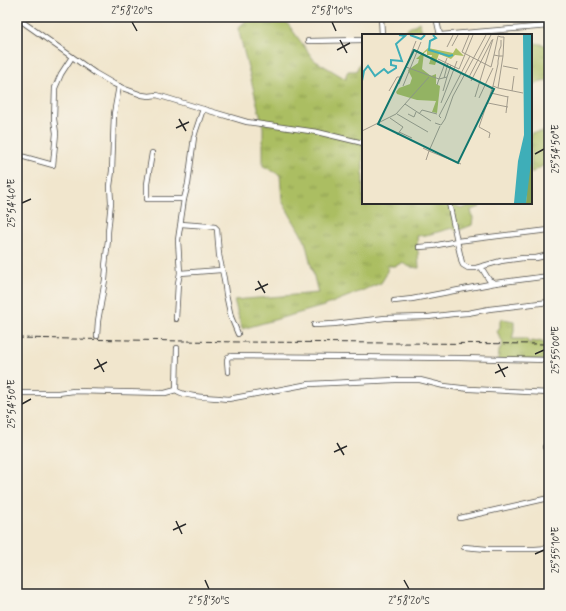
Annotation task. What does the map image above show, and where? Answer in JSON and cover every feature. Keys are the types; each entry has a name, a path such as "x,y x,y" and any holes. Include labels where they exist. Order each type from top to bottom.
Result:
{"street":[{"path":"381,17 382,34"},
{"path":"436,17 440,34"},
{"path":"17,18 95,74 125,89 142,95 157,95 247,122 317,132 362,143"},
{"path":"452,34 549,26"},
{"path":"308,41 362,40"},
{"path":"17,155 52,164 56,133 54,119 55,88 61,74 72,57"},
{"path":"97,336 106,269 104,266 111,202 110,186 114,114 119,86"},
{"path":"176,320 180,273 178,240 184,199 188,184 194,137 204,109"},
{"path":"152,153 147,184 147,199 184,199"},
{"path":"448,204 463,265 470,268 481,267 501,261 536,258 549,255"},
{"path":"181,224 216,228 221,270 224,279 230,317 238,334"},
{"path":"418,247 549,230"},
{"path":"481,267 488,280 495,283"},
{"path":"180,273 221,270"},
{"path":"394,301 495,283 549,276"},
{"path":"314,325 391,318 428,317 549,302"},
{"path":"176,390 177,348"},
{"path":"228,372 227,360 230,356 549,360"},
{"path":"176,390 180,393 189,395 228,399 309,384 420,380 444,386 470,389 549,393"},
{"path":"17,393 58,393 74,391 165,393 176,390"},
{"path":"460,518 549,498"},
{"path":"464,547 487,549 549,548"}],"green space":[{"path":"250,17 285,20 314,60 346,79 348,71 356,71 361,61 362,62 362,204 454,204 462,208 477,204 480,207 471,210 473,218 472,225 457,231 452,228 427,235 417,236 419,268 410,267 402,263 395,266 388,266 386,275 381,283 324,306 242,329 234,300 318,293 305,241 282,201 280,175 263,166 263,127 238,28"},
{"path":"419,22 422,31 426,34 399,34"},
{"path":"532,42 549,46 549,80 532,85"},
{"path":"549,131 549,162 532,172 532,133"},
{"path":"503,319 514,321 512,339 527,339 529,344 532,341 540,341 549,344 549,360 498,360 499,351 503,342 497,331 500,327 500,321"}],"railway":[{"path":"17,338 239,342 549,344"}]}
